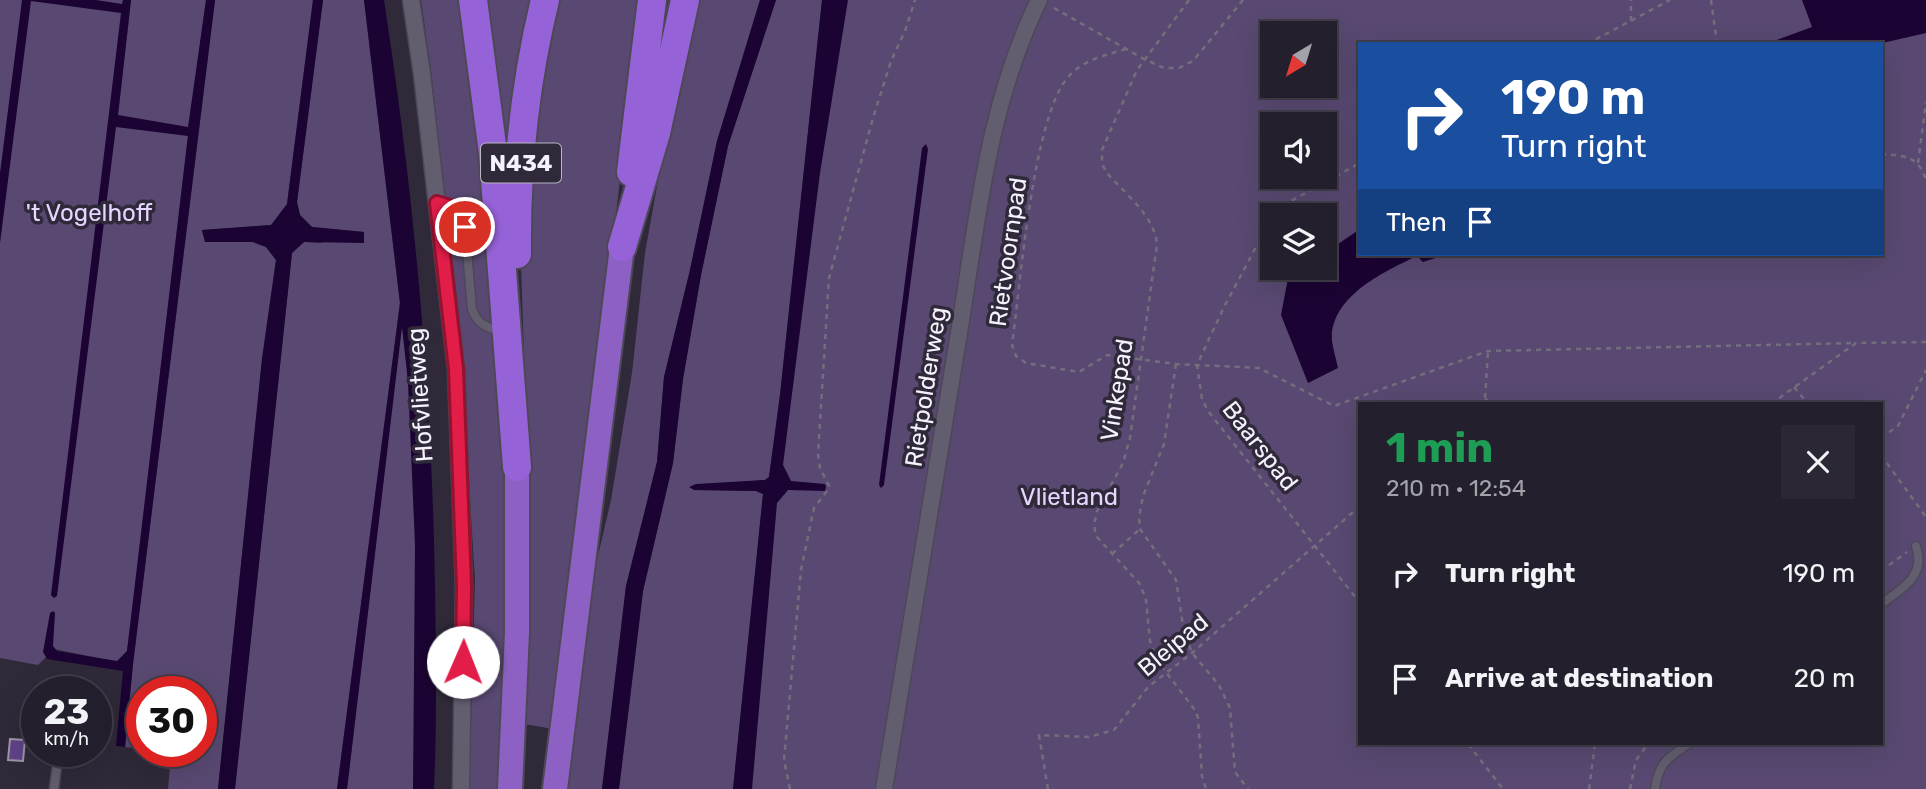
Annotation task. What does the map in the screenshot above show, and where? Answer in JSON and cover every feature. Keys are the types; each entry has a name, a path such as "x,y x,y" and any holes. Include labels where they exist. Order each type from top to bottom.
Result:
{"highway":[{"name":"N434","path":"473,0 493,153 517,467"},
{"name":"N434","path":"510,789 517,632 519,192 528,89 545,0"},
{"path":"555,789 652,0"},
{"path":"622,247 656,133 685,0"}],"street":[{"name":"Hofvlietweg","path":"411,0 456,369 464,586 461,789"},
{"name":"Rietpolderweg","path":"884,789 974,232 991,143 1012,62 1039,0"}],"lane":[{"path":"437,203 457,209 465,227 472,309 476,320 494,330 507,331"},
{"path":"1883,603 1915,579 1923,569 1924,558 1916,546"},
{"path":"1655,789 1657,771 1667,759 1687,745"},
{"path":"54,789 57,767"}],"path":[{"path":"790,789 784,760 801,570 814,508 828,486 820,468 818,454 830,278 873,118 891,61 915,0"},
{"path":"1039,0 1144,59 1164,68 1179,68 1193,61 1243,0"},
{"name":"Vinkepad","path":"1189,0 1144,59 1120,105 1102,150 1102,164 1107,173 1150,221 1156,232 1157,244 1130,438 1123,463 1097,511 1094,525 1096,536 1140,584 1146,600 1150,641 1156,659 1184,694 1198,718 1202,776 1206,789"},
{"path":"1631,0 1631,21"},
{"path":"1591,42 1670,0"},
{"path":"1711,0 1717,42"},
{"name":"Rietvoornpad","path":"1126,48 1090,61 1069,75 1056,93 1040,150 1029,210 1012,345 1016,356 1026,362 1079,372 1107,355 1177,364 1259,368 1334,406 1488,351 1926,342"},
{"path":"1926,102 1918,163 1926,180"},
{"path":"1883,154 1903,156 1918,163"},
{"path":"1289,203 1358,164"},
{"path":"1197,365 1223,309 1260,241"},
{"path":"1774,402 1856,343"},
{"path":"1488,351 1485,398 1488,402"},
{"path":"1177,364 1164,444 1143,496 1140,529 1176,580 1184,632 1192,653 1219,685 1230,708 1235,772 1248,789"},
{"name":"Baarspad","path":"1197,365 1202,399 1208,411 1358,600"},
{"path":"1883,437 1898,426 1926,370"},
{"path":"1794,387 1806,402"},
{"path":"1480,402 1485,398"},
{"path":"1883,458 1926,517"},
{"name":"Bleipad","path":"1048,789 1039,735 1089,737 1114,730 1148,687 1192,653 1358,508"},
{"path":"1112,554 1140,529"},
{"path":"1883,570 1916,546"},
{"path":"1469,745 1503,789"},
{"path":"1589,789 1595,745"},
{"path":"1630,789 1636,760 1647,745"}],"green space":[{"name":"'t Vogelhoff","path":"0,0 124,0 118,115 131,0 206,0 132,614 127,651 117,662 54,649 38,665 0,658"},
{"path":"215,0 313,0 287,204 272,225 202,230 205,242 253,242 266,247 276,260 262,359 218,789 168,789 170,767 217,767 217,676 132,676"},
{"path":"323,0 364,0 400,303 337,789 235,789 292,253 304,242 320,243 364,232 312,227 300,215 297,202"},
{"path":"421,0 466,0 507,331 510,582 497,789 469,789 475,580 461,355 432,78"},
{"path":"480,0 534,0 505,222"},
{"path":"552,0 642,0 553,729 524,724 530,532 521,264"},
{"path":"693,0 760,0 717,141 664,377 657,462 626,586 602,789 565,789 594,573 611,500 632,373 645,253"},
{"path":"776,0 822,0 769,477 765,480 690,487 695,490 756,491 763,494 733,789 619,789 643,591 673,463 683,379 701,275 728,146"},
{"name":"Vlietland","path":"835,0 1926,0 1926,789 741,789"},
{"path":"402,323 415,498 416,673 413,789 347,789"}],"shaded area":[{"path":"22,0 96,0 122,4 123,0 131,0 118,115 188,127 206,0 215,0 132,676 126,676 125,747 116,746 123,671 47,659 43,652 50,613 53,611 53,646 57,651 117,661 127,651 188,136 116,127 57,596 54,598 51,595 121,13 31,1 0,243 0,173"},
{"path":"313,0 323,0 297,202 300,215 312,227 364,232 364,243 304,242 292,253 235,789 218,789 262,359 276,260 266,247 253,242 205,242 202,230 271,225 287,204"},
{"path":"364,0 384,0 420,292 433,513 436,688 434,789 413,789 415,545 408,381 402,327 347,789 337,789 400,303"},
{"path":"760,0 776,0 728,146 701,275 683,379 673,463 643,591 619,789 602,789 626,586 657,462 664,377 717,141"},
{"path":"822,0 848,0 820,173 783,465 791,481 825,484 826,487 825,491 788,490 777,503 752,789 733,789 763,494 756,491 694,490 689,487 696,484 765,480 769,477"},
{"path":"1802,0 1926,0 1926,33 1883,43 1771,42 1812,27"},
{"path":"926,144 928,149 884,485 881,488 879,485 922,148"},
{"path":"1358,230 1358,256 1417,256 1375,278 1349,299 1333,325 1332,341 1338,368 1308,383 1281,315 1288,280 1337,280 1337,245"},
{"path":"1417,256 1442,256 1423,262"}],"building":[{"path":"10,739 21,740 21,761 8,760"}],"route":[{"path":"463,662 464,586 456,369 437,203 457,209 465,227"}]}
